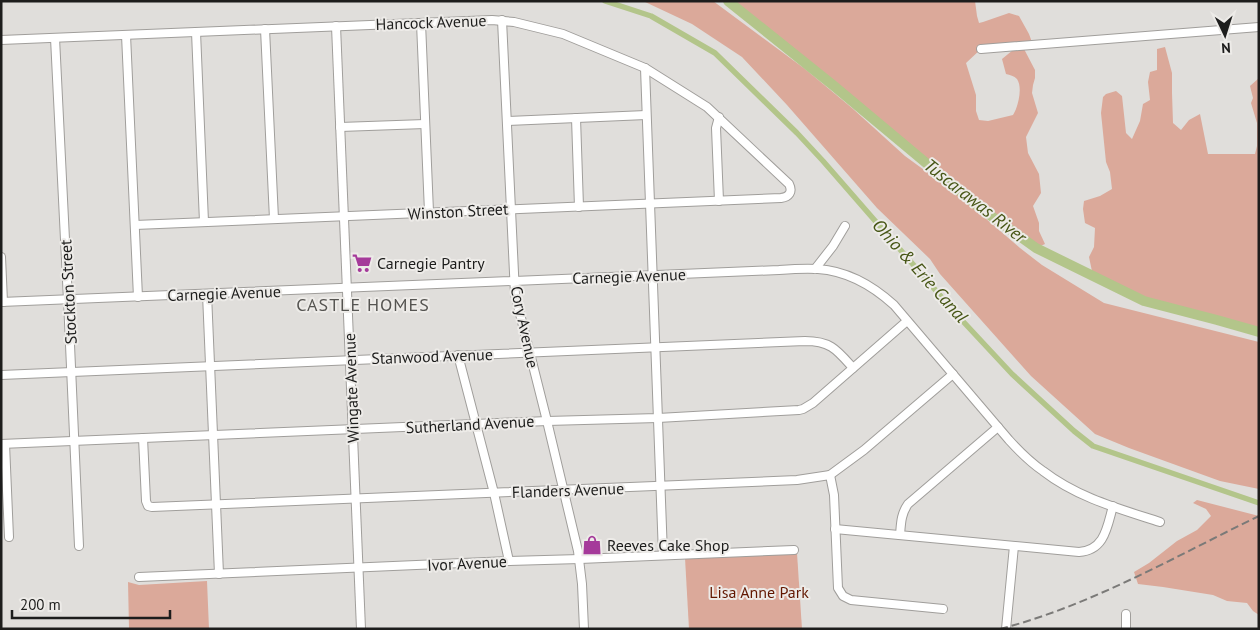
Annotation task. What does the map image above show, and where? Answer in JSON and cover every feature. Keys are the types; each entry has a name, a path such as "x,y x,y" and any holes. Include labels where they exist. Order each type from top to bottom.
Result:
{"street":[{"name":"Hancock Avenue","path":"1,40 502,20 514,22 563,34 645,68 703,103 789,184 790,194 780,198"},
{"name":"Cory Avenue","path":"502,20 515,294 580,559 584,629"},
{"path":"421,23 429,212"},
{"name":"Wingate Avenue","path":"336,26 361,629"},
{"path":"981,49 1259,27"},
{"path":"265,29 274,219"},
{"path":"196,32 204,222"},
{"path":"126,35 138,297"},
{"name":"Stockton Street","path":"55,38 79,546"},
{"path":"645,68 663,555"},
{"path":"507,121 646,115"},
{"path":"719,117 716,128 719,201"},
{"path":"576,118 579,206"},
{"path":"340,127 425,124"},
{"name":"Winston Street","path":"135,225 780,198"},
{"path":"814,269 833,246 845,226"},
{"path":"1,257 2,302"},
{"name":"Carnegie Avenue","path":"2,302 814,269 842,274 871,286 894,305 998,427 1024,455 1051,477 1072,490 1092,499 1160,522"},
{"path":"207,294 219,574"},
{"name":"Sutherland Avenue","path":"3,444 658,418 799,410 813,403 907,321"},
{"name":"Stanwood Avenue","path":"1,374 816,341 825,343 837,350 854,368"},
{"path":"458,355 494,493 509,561"},
{"name":"Flanders Avenue","path":"143,438 146,501 148,506 154,507 797,480 830,475 864,450 953,374"},
{"path":"900,535 901,518 908,504 998,427"},
{"path":"3,444 9,537"},
{"path":"830,475 834,495 839,592 850,600 943,609"},
{"path":"835,529 1079,552 1088,551 1102,540 1113,506"},
{"path":"1006,629 1014,546"},
{"name":"Ivor Avenue","path":"140,577 794,550"},
{"path":"1126,614 1126,629"}],"green space":[{"path":"643,1 713,1 805,69 905,156 957,194 1042,265 1104,303 1259,342 1259,489 1220,481 1095,434 1031,376 940,274 930,259 877,208 787,105 742,57 692,24"},
{"path":"728,1 975,1 979,23 1009,13 1019,16 1033,45 981,49 966,63 976,95 976,111 979,120 988,121 1013,115 1017,107 1020,92 1019,83 1015,77 1006,74 1002,59 1013,50 1024,49 1035,70 1032,93 1038,113 1026,137 1028,153 1039,174 1041,193 1033,206 1039,223 1039,231 1045,244 1036,248"},
{"path":"1165,47 1172,73 1173,123 1181,130 1189,120 1200,114 1208,154 1255,154 1257,123 1251,103 1253,98 1250,86 1259,78 1259,332 1144,301 1093,276 1089,257 1094,247 1095,228 1085,223 1084,201 1100,196 1112,189 1110,172 1106,162 1101,113 1103,97 1116,91 1122,96 1126,133 1132,139 1140,121 1143,104 1150,100 1148,82 1150,72 1157,70 1157,49"},
{"path":"1197,500 1259,516 1259,615 1247,603 1227,601 1213,595 1138,584 1134,572 1177,541 1197,530 1211,516 1206,509 1193,503"},
{"name":"Lisa Anne Park","path":"797,553 802,629 689,629 685,558"},
{"path":"207,581 209,629 124,629 129,628 128,582 139,585"}],"waterway":[{"name":"Ohio & Erie Canal","path":"605,1 651,16 715,53 823,161 958,316 1012,374 1093,446 1259,503"},
{"name":"Tuscarawas River","path":"728,1 834,86 980,208 1036,248 1144,301 1259,332"}],"railway":[{"path":"1000,629 1034,619 1100,594 1259,516"}],"place":[{"name":"Carnegie Pantry","path":"362,263"},
{"name":"Reeves Cake Shop","path":"592,545"}],"district":[{"name":"CASTLE HOMES","path":"363,305"}]}
